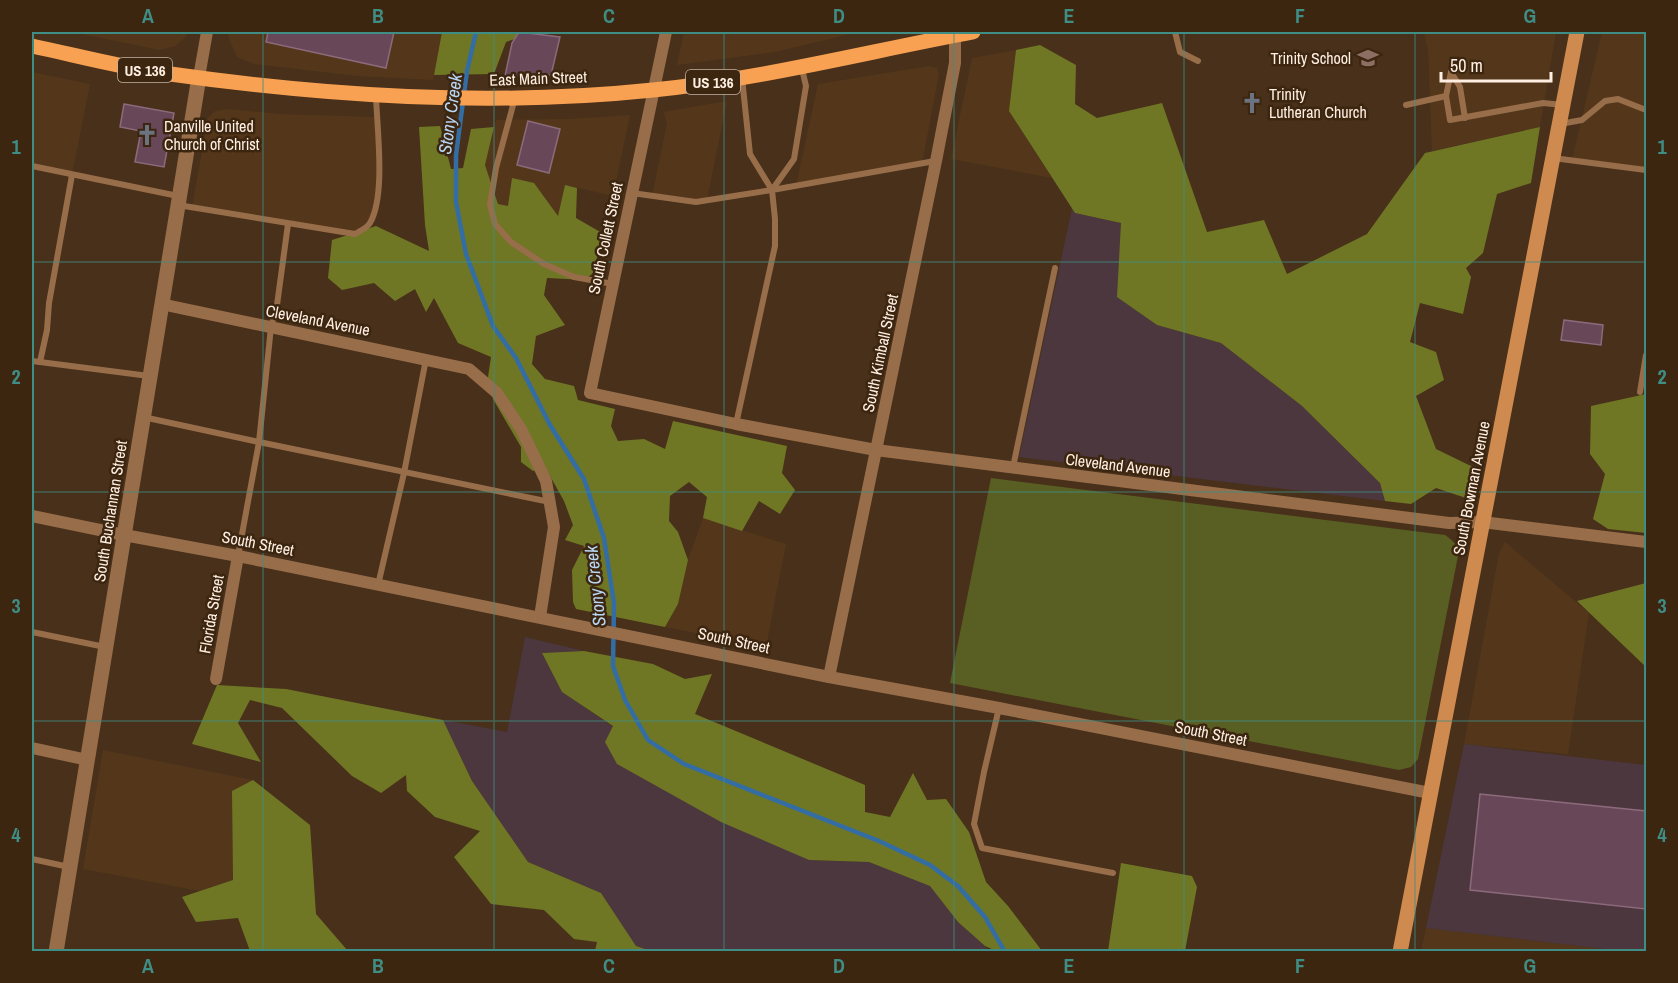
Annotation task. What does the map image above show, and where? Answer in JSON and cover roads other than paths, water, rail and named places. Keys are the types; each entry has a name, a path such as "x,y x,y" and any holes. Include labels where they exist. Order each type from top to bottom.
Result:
{"main road":[{"name":"East Main Street","path":"32,46 162,73 283,88 376,96 515,98 654,90 742,78 973,32"},
{"name":"South Bowman Avenue","path":"1400,951 1577,32"}],"street":[{"path":"199,77 207,32"},
{"name":"South Collett Street","path":"590,393 666,32"},
{"name":"South Kimball Street","path":"829,677 936,161 955,63 955,35"},
{"name":"South Buchannan Street","path":"56,951 199,77"},
{"name":"Cleveland Avenue","path":"161,304 426,358 469,369 497,393 521,429 546,480 550,502"},
{"name":"Cleveland Avenue","path":"590,393 736,424 876,450 1449,522 1482,522 1647,542"},
{"path":"540,617 554,527 550,502"},
{"name":"South Street","path":"32,516 829,677 1430,793"},
{"name":"Florida Street","path":"216,679 238,556"},
{"path":"32,748 87,760"}],"lane":[{"path":"1176,32 1180,52 1198,61"},
{"path":"772,190 794,159 806,86 801,67"},
{"path":"1465,118 1460,87 1451,72 1446,96 1450,120 1465,118 1543,103 1563,105"},
{"path":"736,424 774,246 775,219 772,190 750,154 742,78"},
{"path":"32,166 178,201 288,224 355,234 369,225 375,208 379,181 376,96"},
{"path":"1406,105 1446,96"},
{"path":"515,98 494,177 490,205 495,224 511,242 544,264 574,277 613,284"},
{"path":"1560,124 1582,120 1605,101 1618,99 1647,110"},
{"path":"1552,158 1647,170"},
{"path":"631,193 696,202 936,161"},
{"path":"40,362 72,175"},
{"path":"238,556 258,442 271,327 277,305 288,224"},
{"path":"1012,468 1055,268"},
{"path":"1640,392 1647,355"},
{"path":"378,585 404,472 426,358"},
{"path":"32,361 149,376"},
{"path":"143,417 550,502"},
{"path":"32,632 106,647"},
{"path":"999,708 974,824 982,848 1113,873"},
{"path":"32,859 70,867"}],"waterway":[{"name":"Stony Creek","path":"476,32 467,71 456,155 456,202 466,254 493,326 516,358 550,425 584,479 604,538 614,603 613,666 625,700 648,740 684,764 879,841 930,865 958,886 985,917 1005,952"}],"place":[{"name":"Trinity School","path":"1368,58"},
{"name":"Trinity Lutheran Church","path":"1252,103"},
{"name":"Danville United Church of Christ","path":"147,135"}]}
